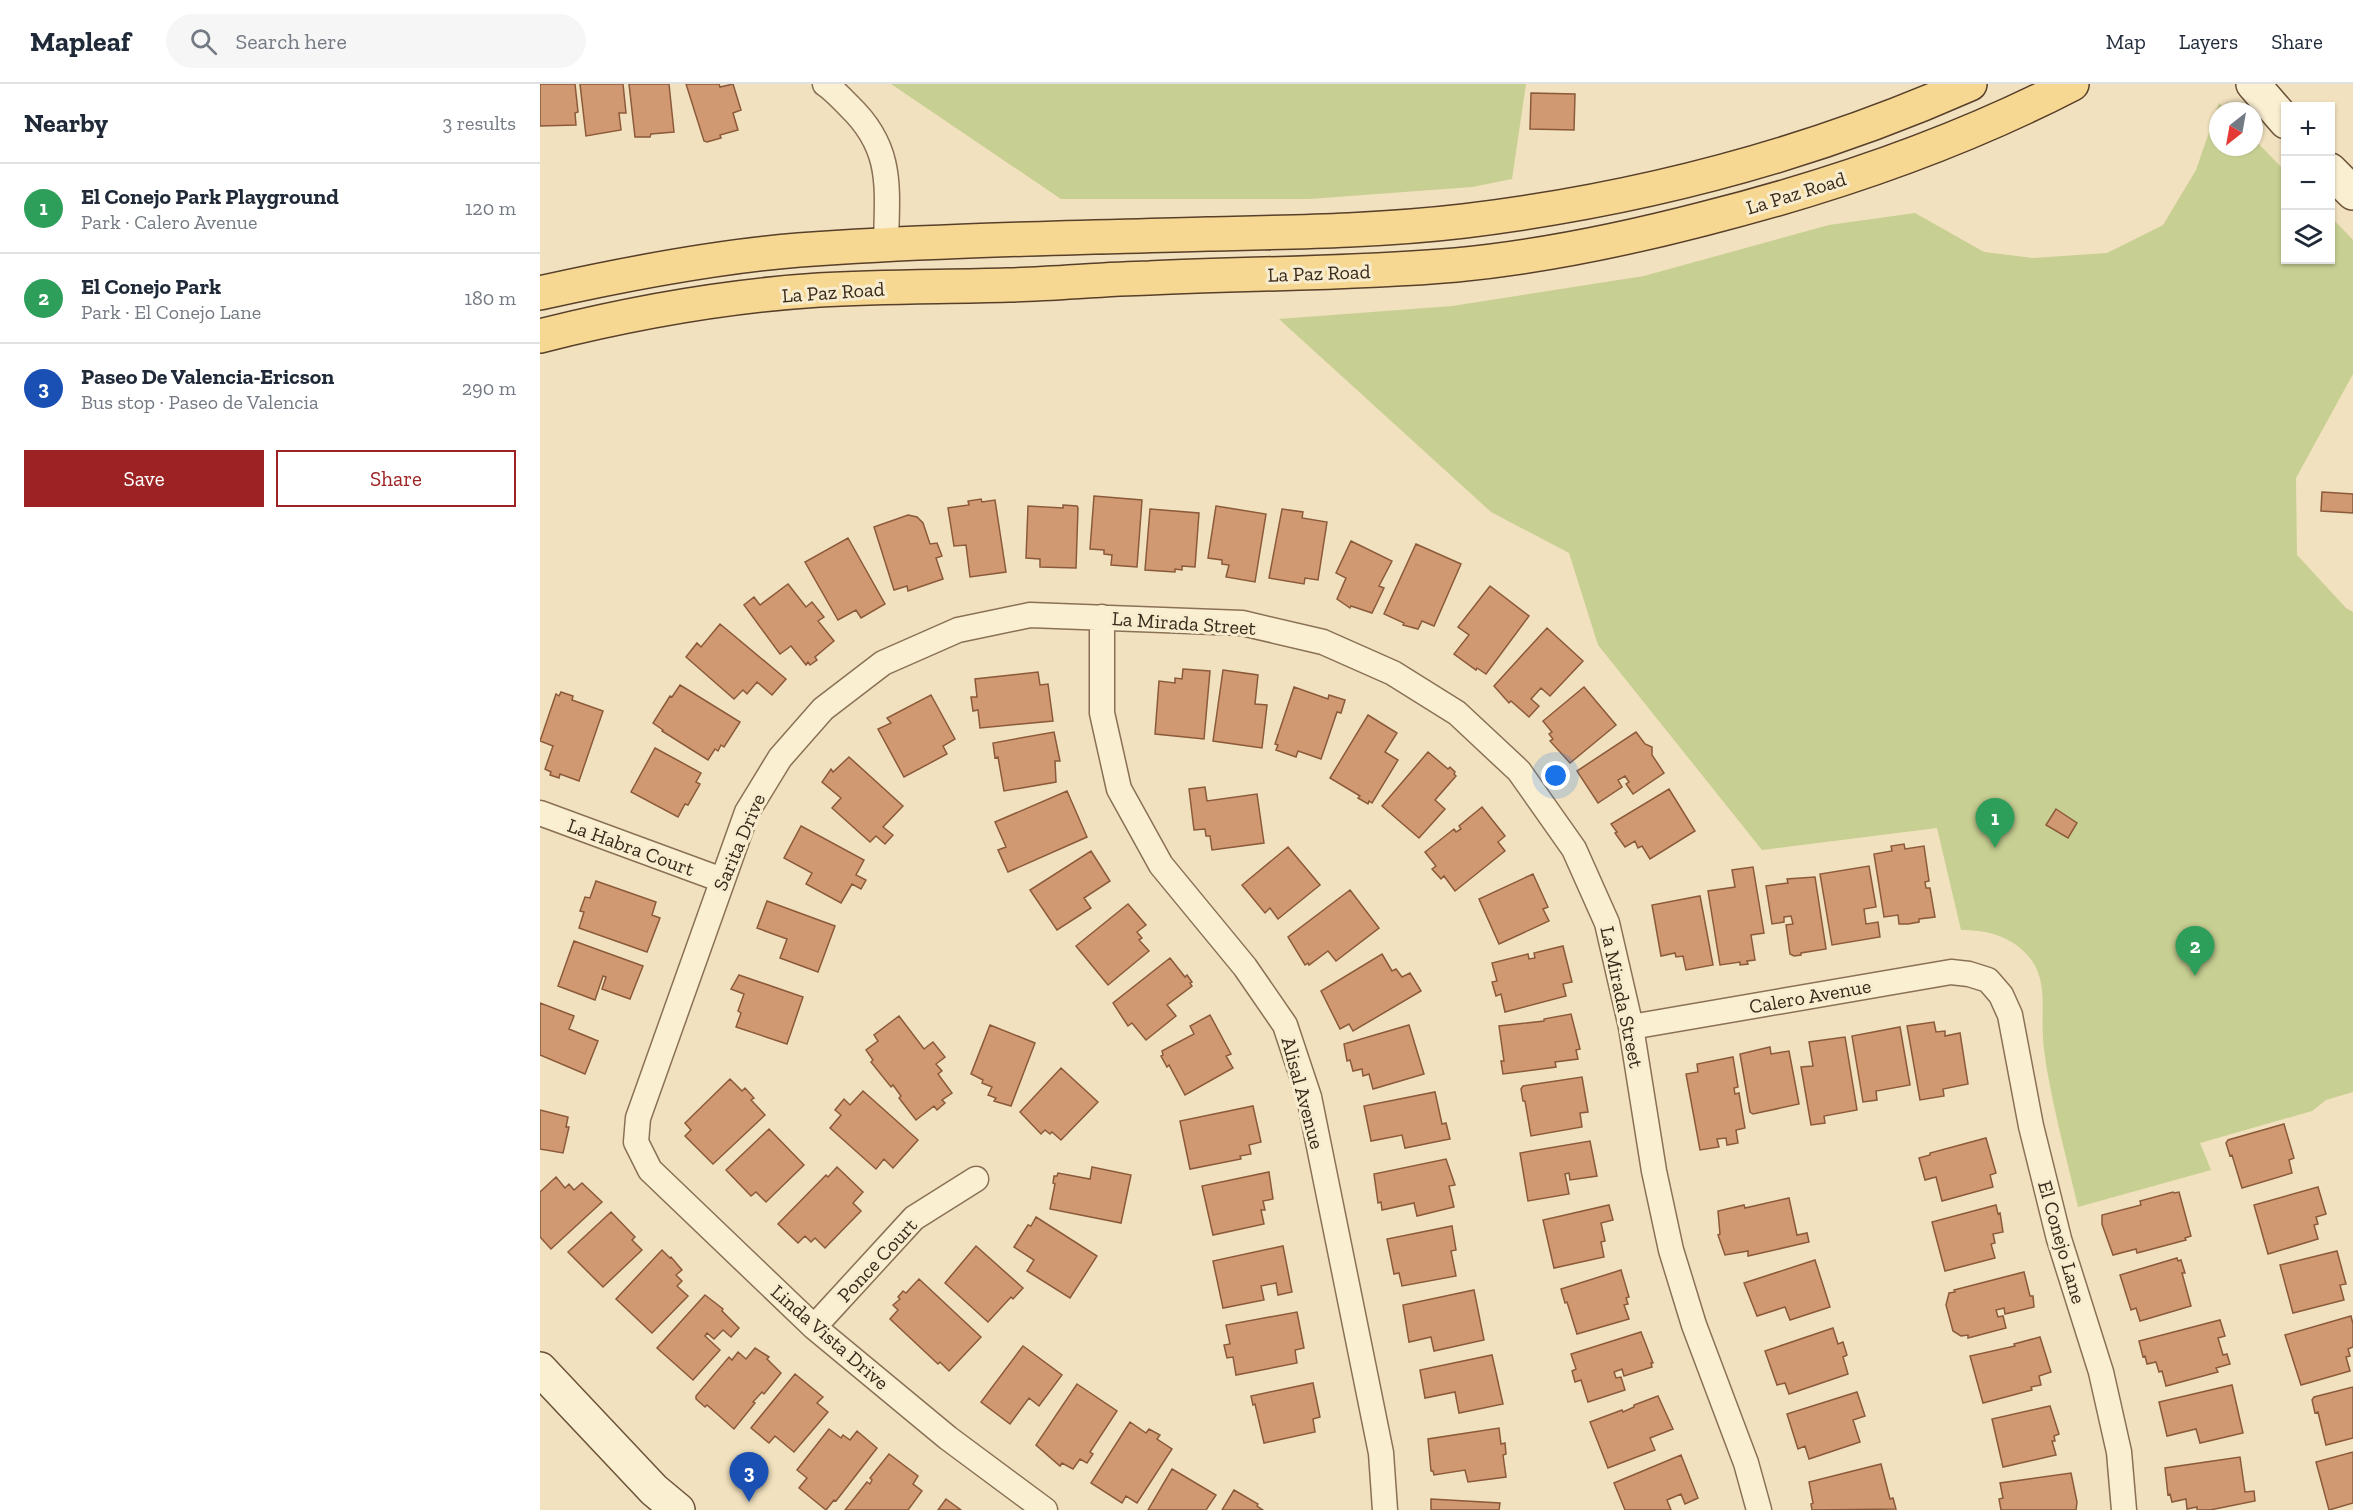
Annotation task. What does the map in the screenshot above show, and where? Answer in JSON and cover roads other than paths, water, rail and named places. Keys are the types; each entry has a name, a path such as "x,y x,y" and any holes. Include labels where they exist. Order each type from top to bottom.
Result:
{"main road":[{"path":"540,293 627,274 712,260 795,250 1307,232 1462,221 1525,212 1618,195 1719,171 1876,122 1970,84"},
{"name":"La Paz Road","path":"540,336 690,306 818,290 1376,271 1460,265 1551,252 1640,236 1833,183 2021,109 2072,84"},
{"path":"2253,84 2281,116"},
{"path":"2335,174 2353,193"},
{"path":"540,1369 656,1503"}],"street":[{"path":"825,84 855,111 871,130 884,158 887,184 886,245"},
{"name":"Sarita Drive","path":"636,1142 638,1118 747,812 780,758 823,709 883,663 958,630 1030,615 1102,617"},
{"name":"La Mirada Street","path":"1102,617 1242,623 1323,642 1393,673 1457,713 1519,771 1574,849 1608,923 1631,1027 1654,1171 1671,1250 1694,1325 1746,1463 1759,1510"},
{"name":"Alisal Avenue","path":"1102,617 1102,712 1119,789 1161,865 1245,967 1285,1025 1309,1097 1381,1453 1385,1510"},
{"name":"La Habra Court","path":"540,813 722,880"},
{"name":"Calero Avenue","path":"1631,1027 1951,972 1969,974 1988,980"},
{"name":"El Conejo Lane","path":"1988,980 2001,995 2010,1015 2031,1126 2059,1239 2101,1372 2119,1452 2124,1510"},
{"name":"Linda Vista Drive","path":"636,1142 650,1170 814,1327 948,1438 1045,1510"},
{"name":"Ponce Court","path":"814,1327 914,1218 976,1179"}],"place":[{"name":"El Conejo Park Playground","path":"1995,848"},
{"name":"El Conejo Park","path":"2195,976"},
{"name":"Paseo De Valencia-Ericson","path":"749,1502"}]}
